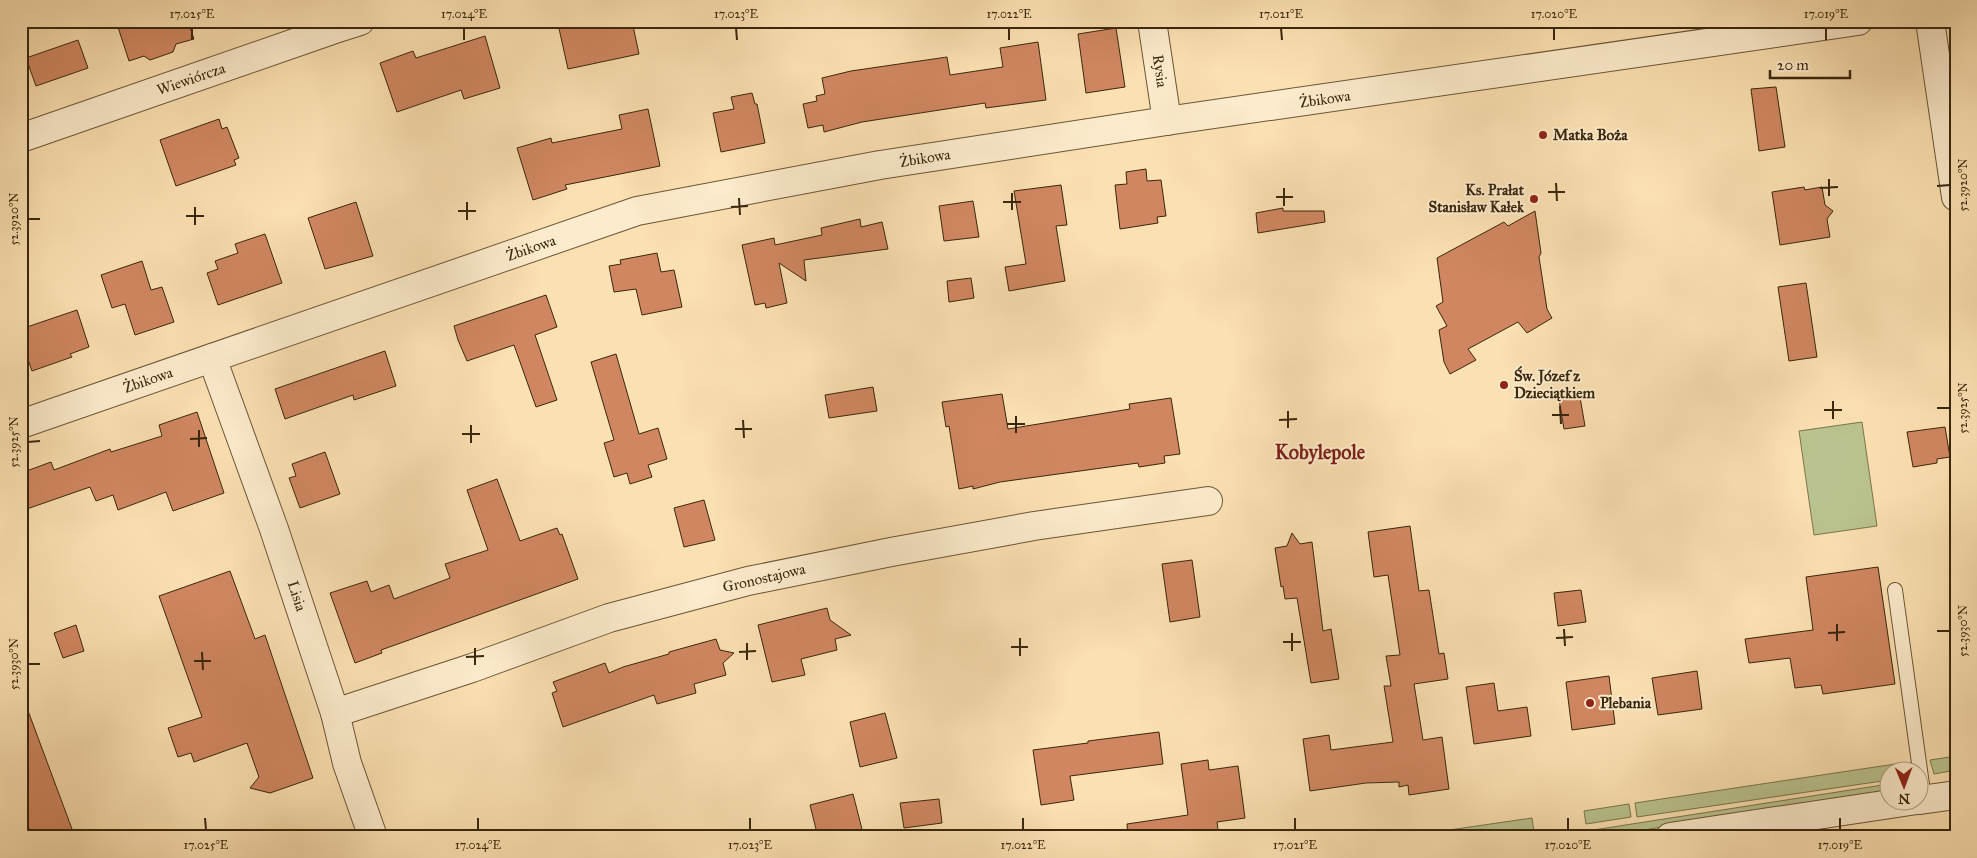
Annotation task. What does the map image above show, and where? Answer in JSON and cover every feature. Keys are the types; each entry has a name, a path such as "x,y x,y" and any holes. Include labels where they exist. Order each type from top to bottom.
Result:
{"street":[{"name":"Wiewiórcza","path":"21,138 360,21"},
{"name":"Rysia","path":"1152,21 1167,121"},
{"name":"Żbikowa","path":"21,424 637,211 880,165 1167,121 1858,21"},
{"path":"1930,21 1956,197"},
{"name":"Lisia","path":"212,358 274,529 335,713 347,763 373,837"},
{"name":"Gronostajowa","path":"335,713 472,668 609,618 748,581 890,552 1034,526 1208,501"},
{"path":"1930,799 1956,795"},
{"path":"1670,837 1880,806"}],"lane":[{"path":"1895,590 1915,760"}],"green space":[{"path":"1862,422 1877,526 1814,535 1799,431"},
{"path":"1956,756 1956,770 1934,774 1930,760"},
{"path":"1880,766 1880,781 1637,817 1635,803"},
{"path":"1880,785 1880,793 1598,837 1588,837 1587,831"},
{"path":"1629,804 1631,817 1586,824 1584,811"},
{"path":"1532,818 1534,832 1502,837 1401,837"}],"building":[{"path":"116,21 188,21 194,39 176,44 173,52 150,60 144,56 129,61"},
{"path":"571,21 632,21 639,54 568,69 558,24"},
{"path":"1116,28 1125,87 1086,93 1078,34"},
{"path":"485,36 500,88 464,99 461,90 397,112 380,63 413,51 416,58"},
{"path":"78,40 88,68 36,86 26,58"},
{"path":"1038,42 1046,100 986,108 985,103 862,122 824,132 823,125 808,128 803,104 817,101 816,96 825,94 822,78 851,71 947,57 950,75 1003,67 1000,48"},
{"path":"1776,87 1785,147 1759,151 1751,89"},
{"path":"752,93 755,104 757,104 765,143 721,152 713,113 734,109 731,97"},
{"path":"648,109 660,166 565,185 567,189 533,200 517,148 551,138 552,143 622,129 619,115"},
{"path":"219,119 222,129 227,127 239,158 234,160 236,165 176,186 160,140"},
{"path":"1146,169 1147,181 1161,180 1166,216 1157,217 1158,223 1120,229 1115,185 1127,184 1126,172"},
{"path":"1061,185 1067,225 1056,226 1065,281 1009,291 1005,267 1026,264 1014,191"},
{"path":"1804,187 1805,190 1822,187 1825,205 1833,211 1827,219 1830,237 1780,245 1772,192"},
{"path":"973,201 979,237 944,241 939,206"},
{"path":"356,202 373,256 325,269 308,218"},
{"path":"1283,208 1283,211 1324,211 1325,222 1258,233 1256,213"},
{"path":"1535,211 1541,253 1539,257 1547,309 1552,318 1527,333 1518,322 1468,349 1476,360 1450,374 1444,362 1439,330 1447,326 1436,306 1443,302 1437,258 1504,222 1508,226"},
{"path":"860,219 861,227 882,222 888,249 804,260 806,281 779,263 787,303 766,308 765,303 755,305 742,245 774,238 775,245 822,235 821,228"},
{"path":"265,234 282,283 218,305 207,273 218,269 215,261 238,253 235,244"},
{"path":"657,253 661,272 674,270 682,307 642,315 636,289 614,292 609,266 621,264 620,260"},
{"path":"142,261 151,290 162,287 174,322 135,335 125,304 112,308 101,275"},
{"path":"971,278 974,298 949,302 947,281"},
{"path":"1806,283 1817,357 1789,361 1778,287"},
{"path":"546,295 557,327 535,335 557,400 536,407 514,345 467,361 454,326"},
{"path":"77,310 89,347 70,354 72,357 32,371 21,340 21,329"},
{"path":"385,351 396,386 354,400 353,395 285,419 275,389"},
{"path":"616,354 639,434 658,428 667,459 648,465 652,477 630,484 627,473 614,477 604,443 614,440 591,362"},
{"path":"873,387 877,411 829,418 825,395"},
{"path":"1002,394 1008,429 1130,409 1129,404 1171,398 1180,454 1164,456 1165,463 1139,467 1138,463 1000,482 973,489 973,486 959,489 949,426 946,427 942,402"},
{"path":"1580,397 1585,426 1564,429 1559,400"},
{"path":"197,412 224,493 173,511 166,492 118,510 113,495 96,501 90,487 21,511 21,473 51,462 54,470 110,449 111,452 162,436 159,425"},
{"path":"1945,427 1950,457 1937,459 1937,463 1913,467 1907,432"},
{"path":"325,452 340,494 300,508 289,478 296,476 292,464"},
{"path":"497,479 520,541 557,528 560,535 562,534 578,579 381,650 382,653 355,663 330,593 367,581 371,592 389,585 394,599 450,578 445,564 488,550 467,490"},
{"path":"704,500 715,540 684,547 674,508"},
{"path":"1410,526 1419,591 1429,590 1439,654 1444,653 1448,679 1414,684 1423,740 1442,737 1449,789 1409,795 1408,785 1399,787 1399,782 1366,783 1310,791 1303,739 1329,735 1331,750 1393,742 1384,686 1391,686 1386,656 1400,655 1388,575 1374,577 1368,532"},
{"path":"1292,533 1300,544 1312,542 1323,631 1331,629 1339,679 1311,683 1297,598 1285,599 1283,586 1281,587 1275,548 1287,546"},
{"path":"1192,560 1200,617 1170,622 1162,564"},
{"path":"1878,567 1895,684 1823,694 1821,685 1795,688 1790,658 1749,663 1745,639 1813,630 1806,577"},
{"path":"230,571 255,639 265,635 313,778 270,793 250,788 259,777 247,743 194,762 191,753 178,757 168,728 202,717 159,596"},
{"path":"1581,590 1586,622 1558,626 1554,593"},
{"path":"827,608 830,620 851,635 835,639 837,650 801,659 805,675 772,682 758,625"},
{"path":"76,625 84,651 63,658 54,633"},
{"path":"716,639 720,650 734,653 723,663 726,675 694,684 696,693 657,704 654,695 563,727 552,693 557,691 553,682 605,663 609,673 669,654 669,652"},
{"path":"1697,671 1702,709 1658,715 1652,678"},
{"name":"Plebania","path":"1609,676 1615,724 1572,730 1566,682"},
{"path":"1494,683 1498,711 1527,707 1531,736 1474,744 1466,687"},
{"path":"21,700 24,700 75,837 32,837 21,806"},
{"path":"885,713 897,758 860,767 850,722"},
{"path":"1159,732 1163,764 1070,776 1074,800 1041,805 1033,750"},
{"path":"1208,760 1209,770 1238,766 1245,818 1217,822 1219,837 1128,837 1127,824 1188,815 1181,764"},
{"path":"853,794 864,837 818,837 810,805"},
{"path":"939,799 942,823 904,828 900,803"}],"place":[{"name":"Matka Boża","path":"1543,135"},
{"name":"Ks. Prałat Stanisław Kałek","path":"1534,199"},
{"name":"Św. Józef z Dzieciątkiem","path":"1504,385"},
{"name":"Plebania","path":"1590,703"}],"district":[{"name":"Kobylepole","path":"1320,452"}]}
